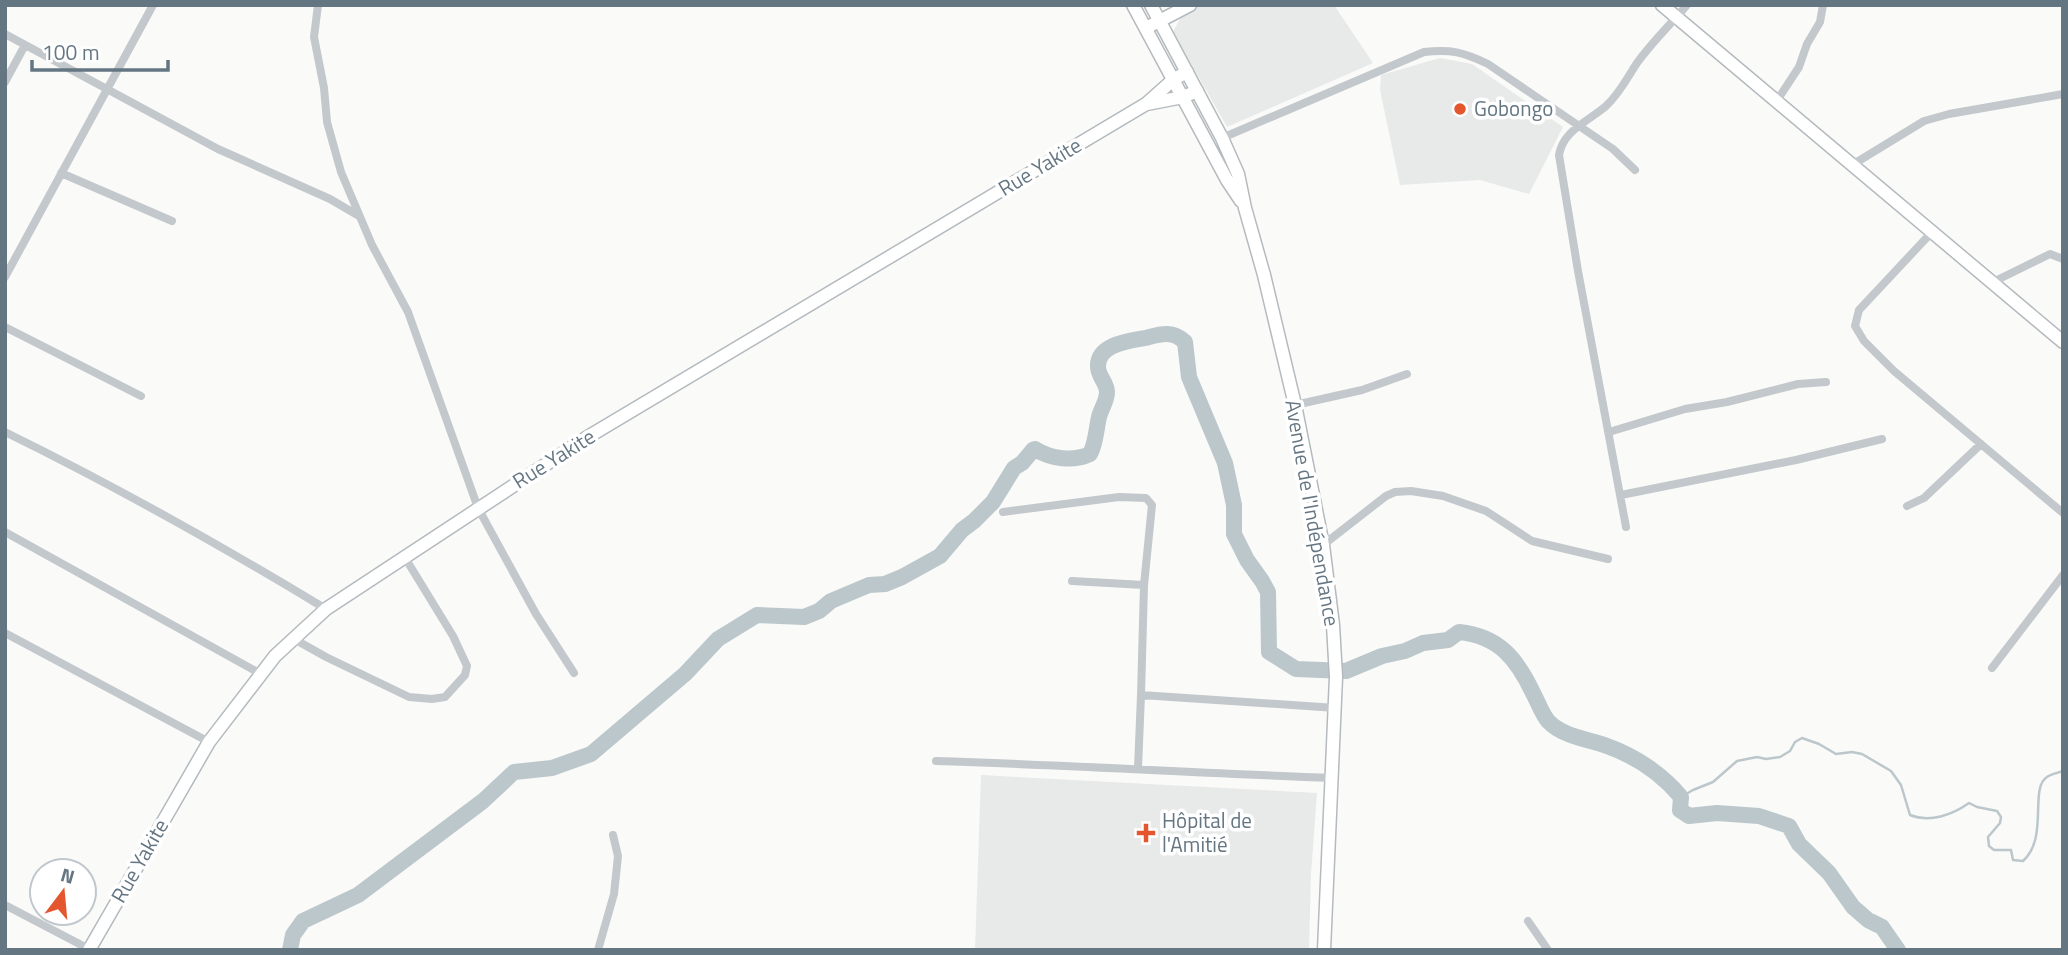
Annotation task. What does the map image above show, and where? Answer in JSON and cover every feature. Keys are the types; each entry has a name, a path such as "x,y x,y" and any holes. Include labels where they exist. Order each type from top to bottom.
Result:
{"main road":[{"name":"Avenue de l'Indépendance","path":"1133,5 1227,180 1245,208"},
{"name":"Avenue de l'Indépendance","path":"1151,5 1222,138 1238,174 1295,405 1323,545 1336,658 1324,950"},
{"path":"1146,28 1190,5"},
{"path":"1662,5 2063,342"},
{"name":"Rue Yakite","path":"89,949 209,742 261,674 326,609 598,431 1146,104 1174,79 1187,72"},
{"name":"Rue Yakite","path":"1146,104 1183,97 1197,91"}],"street":[{"path":"5,277 153,5"},
{"path":"318,5 314,37 324,88 327,122 341,172 372,245 408,312 478,508 530,604 573,673"},
{"path":"1626,527 1559,155 1562,144 1577,126 1604,108 1622,90 1637,63 1687,5"},
{"path":"1776,102 1799,67 1807,44 1820,22 1823,5"},
{"path":"5,34 218,149 320,194 359,216"},
{"path":"5,82 25,45"},
{"path":"1222,138 1424,52 1444,50 1466,53 1488,64 1613,149 1635,170"},
{"path":"1852,165 1924,121 1949,114 2063,94"},
{"path":"61,173 172,221"},
{"path":"1932,232 1859,310 1855,327 1864,341 1894,371 2063,513"},
{"path":"1993,282 2050,254 2063,259"},
{"path":"5,327 141,396"},
{"path":"1295,405 1362,390 1407,374"},
{"path":"1609,432 1685,409 1727,402 1798,384 1826,382"},
{"path":"5,432 247,561 326,609"},
{"path":"1621,495 1796,460 1882,439"},
{"path":"1907,506 1924,498 1981,444"},
{"path":"1323,545 1386,496 1395,492 1411,491 1443,496 1486,511 1532,541 1608,559"},
{"path":"1003,512 1119,497 1146,498 1152,505 1144,585 1138,768"},
{"path":"5,532 261,674"},
{"path":"294,639 409,698 432,699 445,696 465,676 467,666 453,636 404,556"},
{"path":"1992,668 2063,575"},
{"path":"1072,581 1144,585"},
{"path":"5,633 209,742"},
{"path":"1141,695 1336,708"},
{"path":"936,761 1333,778"},
{"path":"598,950 614,894 618,856 613,835"},
{"path":"5,905 89,949"},
{"path":"1528,921 1548,950"}],"shaded area":[{"path":"1201,5 1334,5 1373,63 1227,127 1173,32 1182,15"},
{"name":"Gobongo","path":"1440,58 1472,64 1563,127 1529,194 1480,180 1400,185 1380,90 1381,75"},
{"name":"Hôpital de l'Amitié","path":"981,775 1317,793 1309,950 975,950"}],"waterway":[{"path":"290,950 293,935 303,921 358,895 483,801 514,772 552,768 591,754 685,674 718,639 757,615 804,617 819,611 831,601 869,585 885,584 902,577 940,556 962,530 993,502 1014,468 1035,449 1062,458 1090,454 1107,396 1107,389 1099,373 1099,359 1108,349 1123,342 1166,334 1185,342 1189,377 1225,463 1234,505 1234,534 1268,592 1269,652 1296,669 1346,671 1423,643 1448,640 1459,632 1485,638 1505,651 1513,660 1548,721 1568,734 1638,760 1681,797 1680,810 1689,816 1717,813 1759,816 1789,826 1799,844 1829,873 1853,907 1868,920 1882,927 1898,950"},
{"path":"1681,797 1713,782 1737,761 1757,757 1780,757 1802,738 1836,754 1862,754 1891,771 1901,785 1910,815 1933,818 1969,803 1997,811 2001,817 2000,823 1988,837 1989,846 1994,850 2011,850 2013,860 2023,861 2035,840 2042,783 2049,776 2063,771"}],"place":[{"name":"Gobongo","path":"1460,109"},
{"name":"Hôpital de l'Amitié","path":"1146,833"}]}
